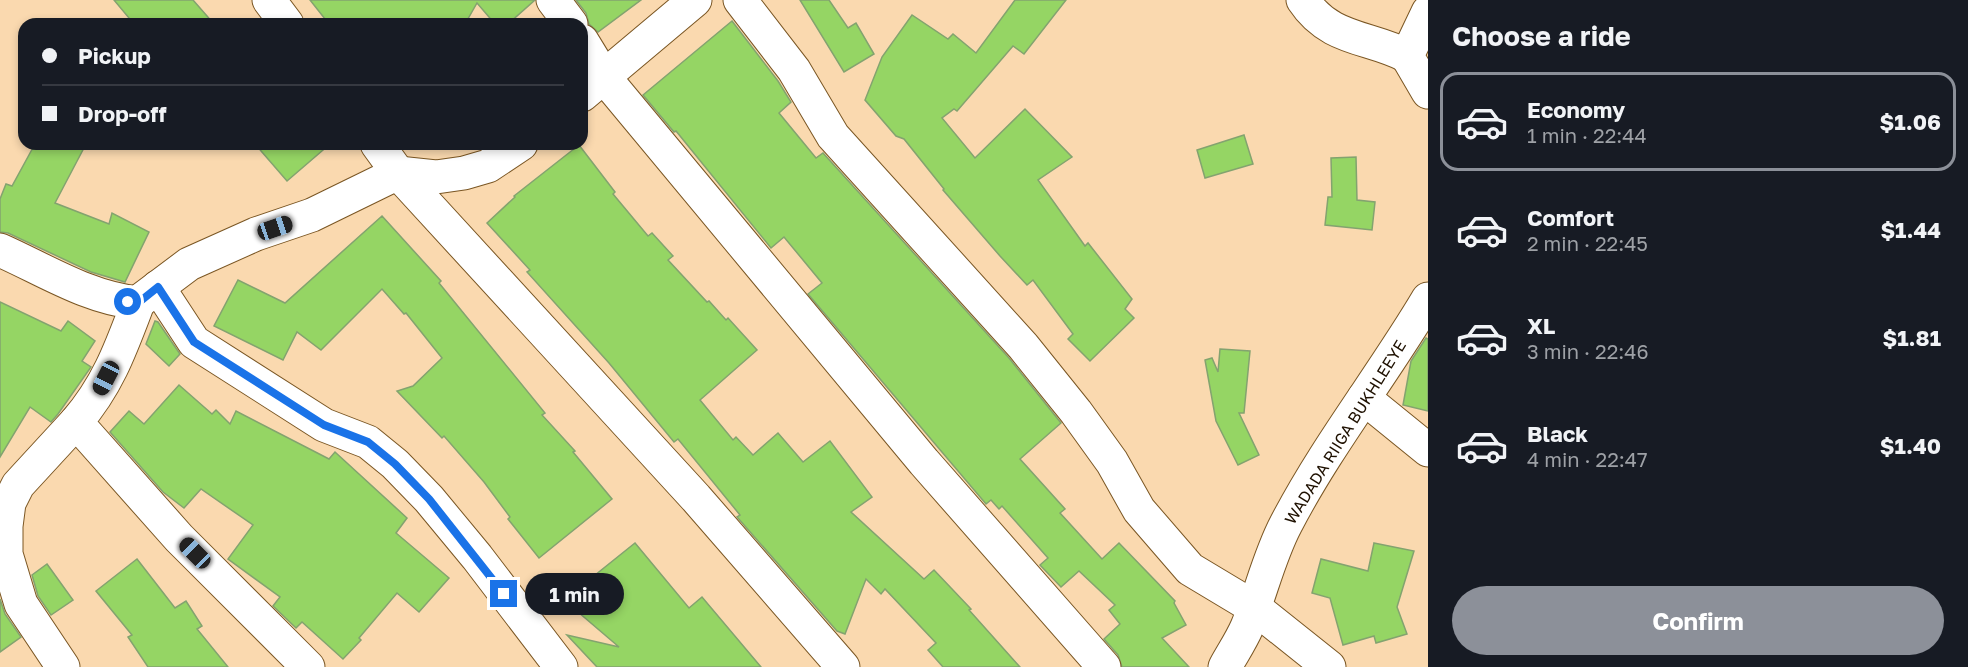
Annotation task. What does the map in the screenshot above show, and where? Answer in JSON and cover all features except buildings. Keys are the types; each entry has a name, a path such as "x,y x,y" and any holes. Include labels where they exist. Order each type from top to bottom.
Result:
{"street":[{"path":"269,0 282,18"},
{"path":"553,0 566,18"},
{"path":"593,86 694,0"},
{"path":"740,0 794,69 833,136 1023,346 1076,412 1112,462 1139,510 1190,569 1254,607 1329,667"},
{"path":"1304,0 1310,10 1337,31 1363,42 1393,49 1407,56 1428,92"},
{"path":"1407,56 1428,12"},
{"path":"588,66 593,86 1104,667"},
{"path":"381,150 398,173 696,498 843,667"},
{"path":"63,667 21,604 6,554 9,502 18,485 95,400 148,295 189,264 256,234 312,215 398,173 436,177 464,173 488,166 512,150"},
{"path":"0,250 110,299 148,295"},
{"path":"148,295 194,342 324,425 368,442 395,464 429,499 477,557 561,667"},
{"name":"WADADA RIIGA BUKHLEEYE","path":"1225,667 1246,628 1285,526 1313,477 1428,299"},
{"path":"1364,398 1428,450"},
{"path":"76,422 179,538 308,667"}],"route":[{"path":"128,302 138,303 158,287 194,342 324,425 368,442 395,464 429,499 504,594"}]}
